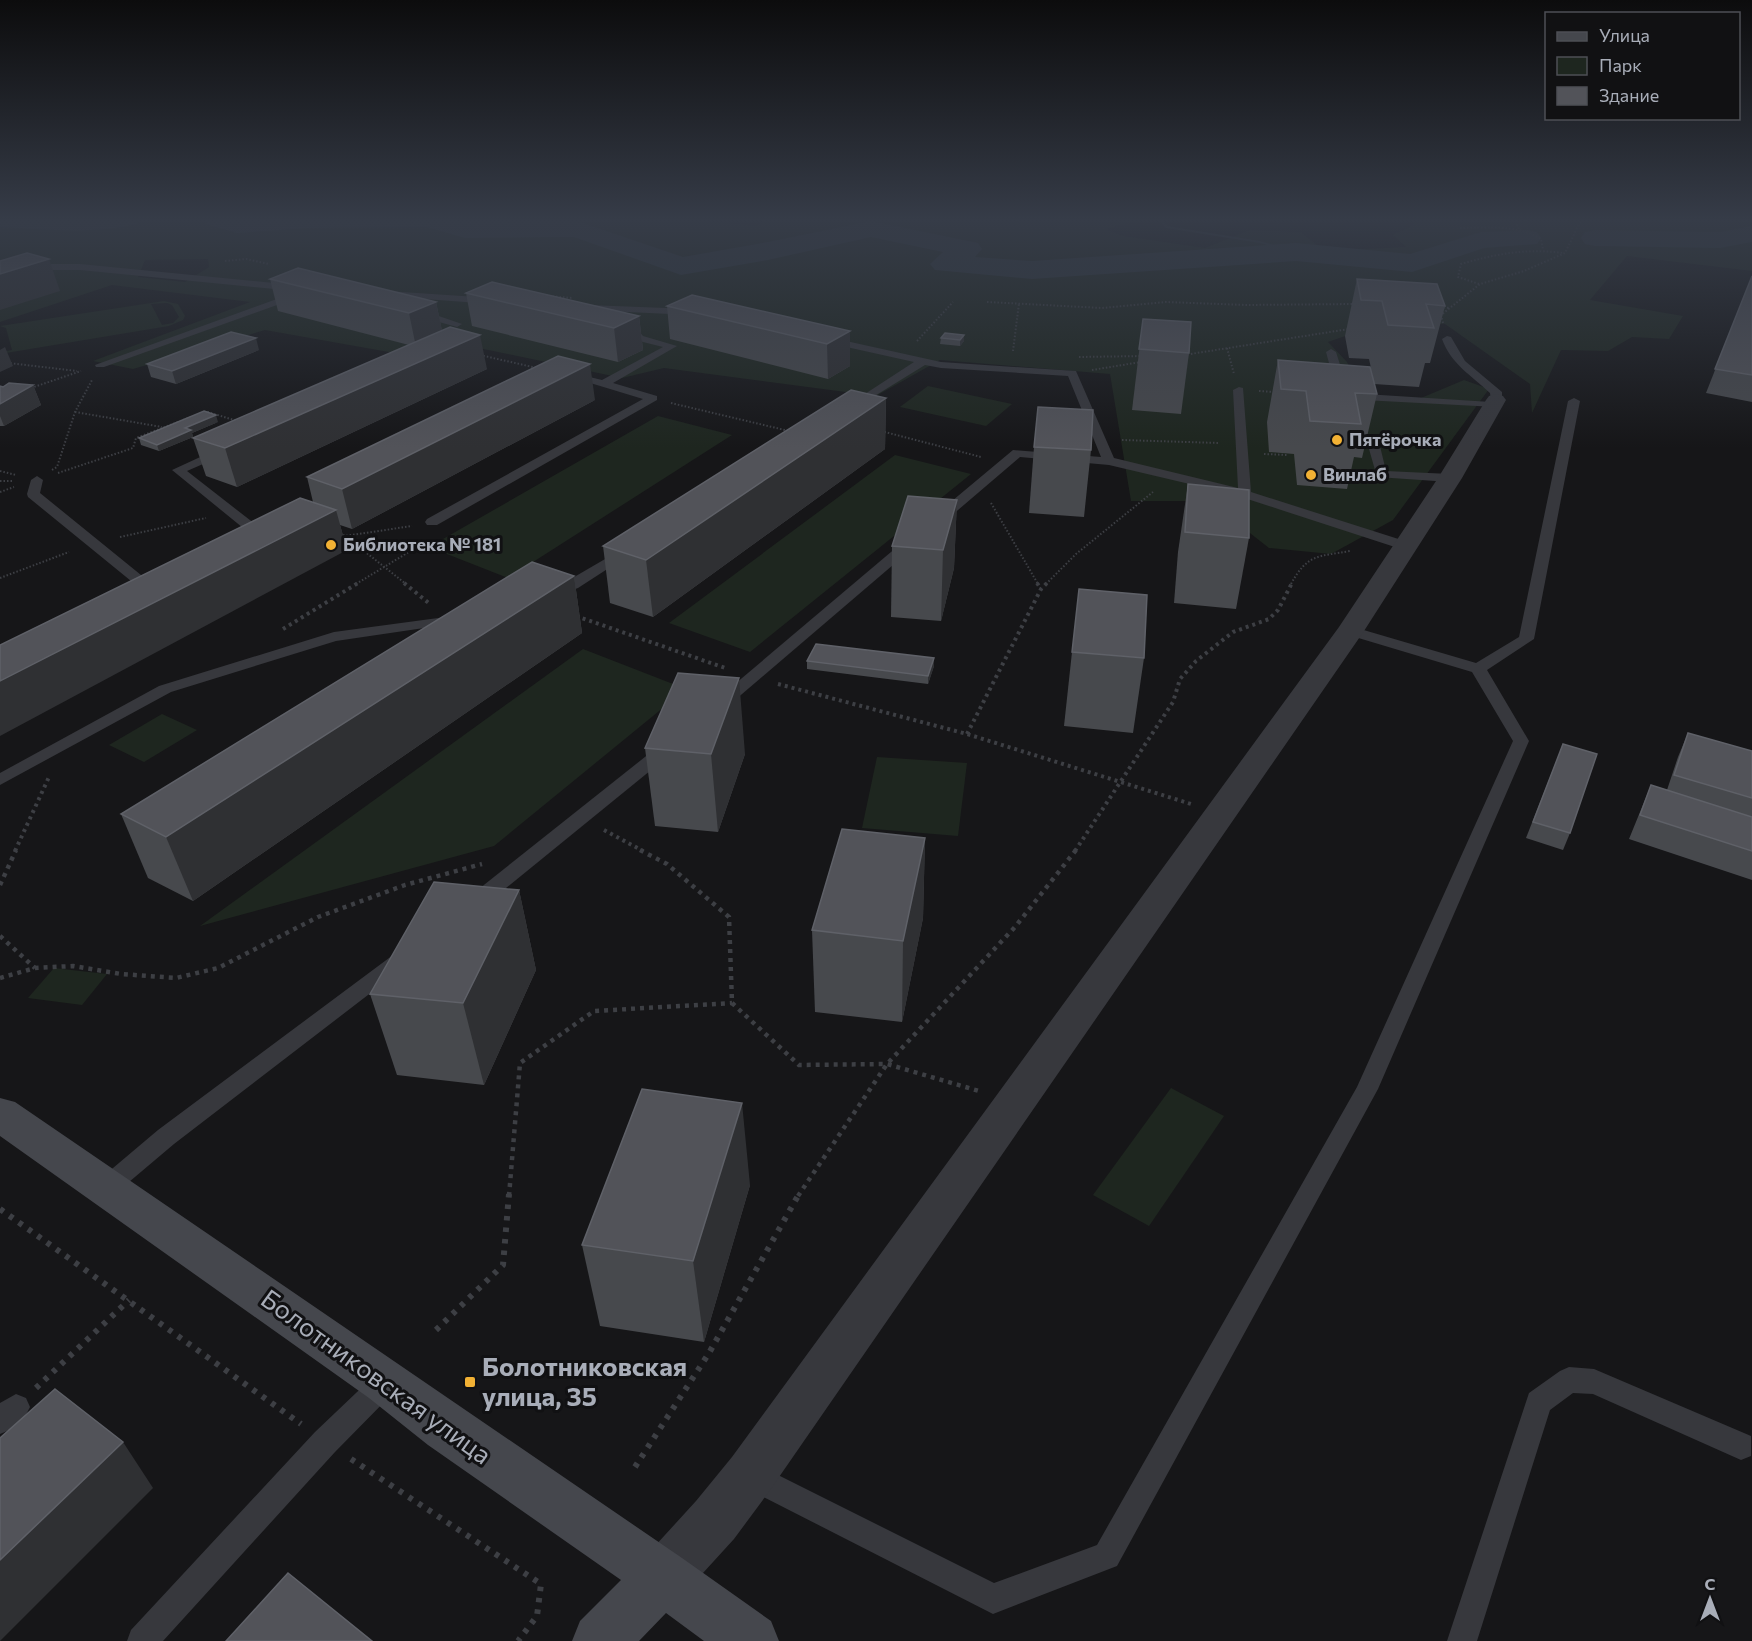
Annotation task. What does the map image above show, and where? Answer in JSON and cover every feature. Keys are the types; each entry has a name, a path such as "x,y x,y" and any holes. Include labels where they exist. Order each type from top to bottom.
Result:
{"street":[{"path":"600,1641 715,1520 750,1475 1350,631 1395,542 1450,478 1494,402"},
{"name":"Болотниковская улица","path":"0,1114 108,1186 386,1382 456,1435 663,1577 751,1641"}],"lane":[{"path":"100,365 294,295"},
{"path":"390,295 508,302"},
{"path":"426,297 425,315 457,324"},
{"path":"578,307 707,314"},
{"path":"603,384 672,346 639,338 614,310"},
{"path":"810,336 941,365 1072,373 1109,461"},
{"path":"1331,352 1344,396 1494,402 1496,392 1489,384 1463,367 1449,348 1447,339"},
{"path":"807,436 924,361"},
{"path":"562,377 603,384 653,398"},
{"path":"1239,390 1245,494"},
{"path":"432,522 653,398"},
{"path":"1478,669 1526,639 1574,401"},
{"path":"1373,442 1381,474 1450,478"},
{"path":"237,444 178,470 257,527 264,538 254,543"},
{"path":"708,714 1017,453 1109,461 1245,494 1395,542"},
{"path":"37,480 33,494 152,591"},
{"path":"534,602 573,585 633,547"},
{"path":"0,780 165,689 334,637 452,621 472,616"},
{"path":"750,1475 993,1599 1107,1556 1367,1089 1521,741 1478,669 1350,631"},
{"path":"461,913 528,862 681,737"},
{"path":"108,1186 166,1137 414,949"},
{"path":"1462,1641 1539,1402 1569,1380 1594,1382 1742,1446"},
{"path":"142,1641 325,1442 386,1382"}],"path":[{"path":"1447,339 1442,315 1467,295"},
{"path":"912,346 953,302"},
{"path":"987,302 1102,308 1166,302 1246,305 1357,304"},
{"path":"1012,357 1019,303"},
{"path":"1431,306 1450,308"},
{"path":"1182,355 1351,329"},
{"path":"1328,333 1352,334"},
{"path":"1227,348 1239,390 1344,396"},
{"path":"470,353 562,377"},
{"path":"1072,373 1149,361"},
{"path":"0,362 79,372"},
{"path":"28,388 100,365"},
{"path":"37,480 57,467 75,412 100,365"},
{"path":"653,398 807,436"},
{"path":"75,412 163,427"},
{"path":"37,480 133,448 136,438 208,412 238,421"},
{"path":"833,419 1005,463"},
{"path":"1100,439 1242,443"},
{"path":"967,734 1041,590 1076,554 1173,477"},
{"path":"980,484 1041,590"},
{"path":"275,634 449,527 432,522 345,536"},
{"path":"336,532 345,536 452,621"},
{"path":"635,1467 709,1353 791,1206 887,1064 1015,927 1085,838 1173,702 1180,679 1196,661 1233,632 1269,619 1278,610 1301,566 1314,558 1395,542"},
{"path":"534,602 753,678 967,734 1220,813"},
{"path":"0,885 63,746"},
{"path":"582,818 667,864 729,917 732,1003 799,1065 887,1064 1015,1102"},
{"path":"0,978 35,968 73,966 121,974 177,978 218,968 318,917 405,885 492,862 528,862"},
{"path":"0,936 35,968"},
{"path":"436,1330 503,1265 520,1063 594,1011 732,1003"},
{"path":"0,1209 325,1442 541,1584 537,1616 518,1641"},
{"path":"8,1414 129,1300"}],"green space":[{"path":"0,295 83,295 0,322"},
{"path":"190,295 1595,295 1590,300 1683,316 1669,339 1632,337 1608,351 1561,350 1532,413 1530,384 1445,324 1403,321 1374,326 1328,342 1347,362 1365,398 1421,398 1464,380 1489,389 1393,520 1331,554 1269,548 1209,501 1131,501 1110,374 940,360 876,396 664,368 622,378 474,347 400,354 265,330 133,369 93,361 250,302"},
{"path":"164,301 178,304 185,316 183,320 169,326 6,353 0,352 12,350 6,328 0,326","holes":["151,304 172,305 179,317 173,323 162,325"]},
{"path":"928,386 1012,404 986,426 900,407"},
{"path":"658,416 732,435 508,578 429,547"},
{"path":"895,455 971,474 750,652 669,623"},
{"path":"583,649 686,689 494,846 200,926"},
{"path":"162,714 197,730 144,762 109,745"},
{"path":"877,757 967,763 958,836 862,828"},
{"path":"54,968 107,974 82,1005 28,998"},
{"path":"1171,1088 1224,1116 1149,1226 1093,1195"}],"building":[{"path":"334,295 406,295 436,302 409,313"},
{"path":"473,295 546,295 639,316 614,328"},
{"path":"692,295 850,331 827,344 667,306"},
{"path":"1360,295 1441,295 1445,306 1426,304 1434,328 1388,325 1382,301 1361,300"},
{"path":"1745,295 1752,295 1752,375 1715,369"},
{"path":"1143,319 1191,322 1189,353 1139,349"},
{"path":"450,327 480,335 225,448 193,438"},
{"path":"231,332 256,338 172,371 147,364"},
{"path":"945,333 964,335 960,340 941,338"},
{"path":"558,356 590,364 342,489 307,477"},
{"path":"1278,360 1370,367 1377,394 1355,393 1361,424 1310,421 1306,391 1281,389"},
{"path":"9,383 33,385 0,404 0,386 3,387"},
{"path":"851,390 886,398 646,560 603,546"},
{"path":"1038,407 1093,410 1091,450 1034,447"},
{"path":"204,411 216,415 185,428 191,430 157,445 139,438"},
{"path":"1188,484 1249,490 1249,538 1185,532"},
{"path":"908,496 957,500 943,550 892,546"},
{"path":"300,498 336,510 0,681 0,645"},
{"path":"532,562 574,576 166,837 121,814"},
{"path":"1079,589 1147,595 1144,658 1072,652"},
{"path":"816,644 934,658 928,676 807,661"},
{"path":"678,673 739,678 711,754 645,748"},
{"path":"1688,733 1752,751 1752,798 1674,775"},
{"path":"1563,744 1597,754 1570,833 1533,822"},
{"path":"1651,785 1752,817 1752,851 1640,815"},
{"path":"842,829 925,838 903,941 812,930"},
{"path":"434,882 519,890 463,1003 370,994"},
{"path":"642,1089 742,1103 693,1261 582,1245"},
{"path":"55,1389 123,1442 0,1560 0,1438"},
{"path":"288,1573 372,1641 226,1641"}],"place":[{"name":"Пятёрочка","path":"1337,440"},
{"name":"Винлаб","path":"1311,475"},
{"name":"Библиотека № 181","path":"331,545"},
{"name":"Болотниковская улица, 35","path":"470,1382"}]}
